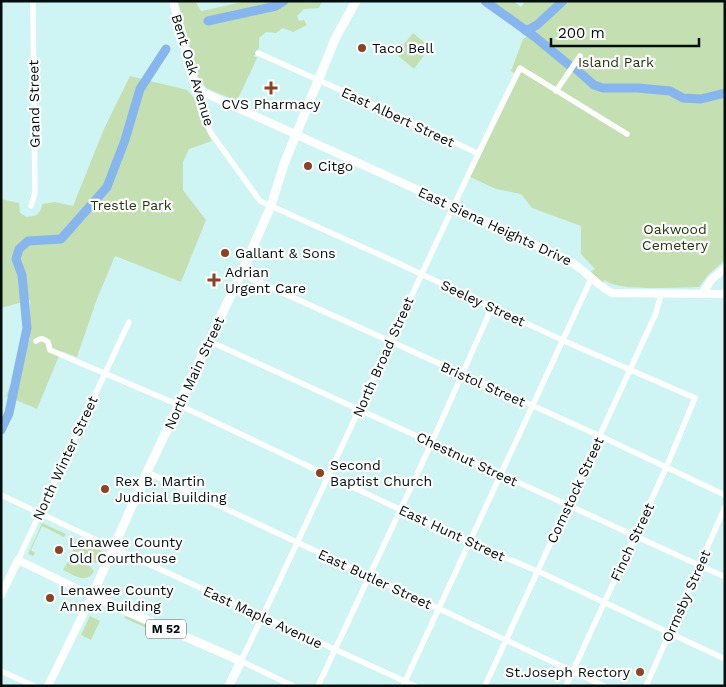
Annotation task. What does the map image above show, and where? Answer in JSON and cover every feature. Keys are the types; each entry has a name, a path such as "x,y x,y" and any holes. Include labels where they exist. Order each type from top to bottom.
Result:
{"main road":[{"name":"North Main Street","path":"92,596 147,472 272,206 282,171 296,134 336,37 356,1"},
{"name":"M 52","path":"92,596 241,661"},
{"name":"North Broad Street","path":"229,686 241,661"}],"street":[{"name":"Grand Street","path":"31,206 35,193 33,1"},
{"name":"Bent Oak Avenue","path":"172,1 184,47 198,88 201,109 211,133 254,194 260,201 272,206"},
{"name":"East Albert Street","path":"258,53 477,153"},
{"path":"556,91 580,56"},
{"name":"North Broad Street","path":"241,661 360,410 477,153 520,68 627,134"},
{"name":"East Siena Heights Drive","path":"198,88 208,95 453,206 571,262 612,293 725,294"},
{"name":"Seeley Street","path":"272,206 562,340 695,398"},
{"path":"702,294 711,280 725,268"},
{"name":"Bristol Street","path":"241,274 600,436 725,495"},
{"path":"404,683 591,279"},
{"name":"Comstock Street","path":"485,686 656,313 661,294"},
{"path":"318,686 432,442 492,307"},
{"name":"North Winter Street","path":"1,594 129,322"},
{"name":"East Hunt Street","path":"36,341 44,339 48,342 50,350 179,405 725,659"},
{"name":"Chestnut Street","path":"209,341 725,577"},
{"name":"Finch Street","path":"566,686 666,468 695,398"},
{"name":"East Butler Street","path":"147,472 604,686"},
{"name":"East Maple Avenue","path":"1,495 112,548 414,686"},
{"name":"Ormsby Street","path":"646,686 725,507"},
{"path":"18,560 92,596"},
{"name":"North Main Street","path":"48,686 92,596"},
{"path":"241,661 293,686"},
{"path":"1,671 34,686"}],"green space":[{"path":"178,1 195,1 201,11 247,1 322,1 319,8 304,9 297,16 299,21 304,20 307,25 293,32 283,28 276,33 266,32 259,38 259,48 254,56 257,58 237,101 206,88 197,75"},
{"path":"485,1 513,1 521,7 525,1 563,1 537,25 526,31"},
{"path":"569,1 725,1 725,91 711,96 679,95 690,98 702,98 725,93 725,260 708,275 699,287 635,287 612,284 605,280 601,285 591,271 595,269 581,254 581,226 532,208 521,194 496,189 470,177 519,76 511,71 523,39 540,28"},
{"path":"413,33 430,47 414,69 396,54"},
{"name":"Trestle Park","path":"130,76 187,90 195,99 199,116 212,141 189,149 183,162 183,190 206,220 181,282 115,256 97,299 77,357 61,351 37,409 6,396 30,339 30,300 1,308 1,199 19,203 20,213 27,217 37,215 42,204 55,202 73,206 104,129"},
{"path":"42,523 66,534 64,537 42,526 31,550 35,553 33,556 28,554"},
{"path":"76,539 102,551 98,563 87,562 75,556 72,548"},
{"path":"74,559 90,567 94,571 91,575 80,578 63,570 67,563"},
{"path":"90,616 100,621 91,640 81,635"},
{"path":"126,616 164,633 165,636 124,618"}],"waterway":[{"path":"208,21 276,6 284,1"},
{"path":"485,1 535,37 569,65"},
{"path":"526,31 537,25 563,1"},
{"path":"1,430 9,413 27,328 22,275 16,259 19,249 28,241 61,239 107,187 125,140 140,89 166,49"},
{"path":"577,70 594,85 603,88 638,88 670,91 683,98 701,99 725,93"}],"place":[{"name":"Taco Bell","path":"362,48"},
{"name":"CVS Pharmacy","path":"271,88"},
{"name":"Citgo","path":"308,166"},
{"name":"Gallant & Sons","path":"225,253"},
{"name":"Adrian Urgent Care","path":"214,280"},
{"name":"Second Baptist Church","path":"320,473"},
{"name":"Rex B. Martin Judicial Building","path":"105,489"},
{"name":"Lenawee County Old Courthouse","path":"59,550"},
{"name":"Lenawee County Annex Building","path":"50,598"},
{"name":"St.Joseph Rectory","path":"640,672"}],"park label":[{"name":"Island Park","path":"616,62"},
{"name":"Oakwood Cemetery","path":"675,237"}]}
